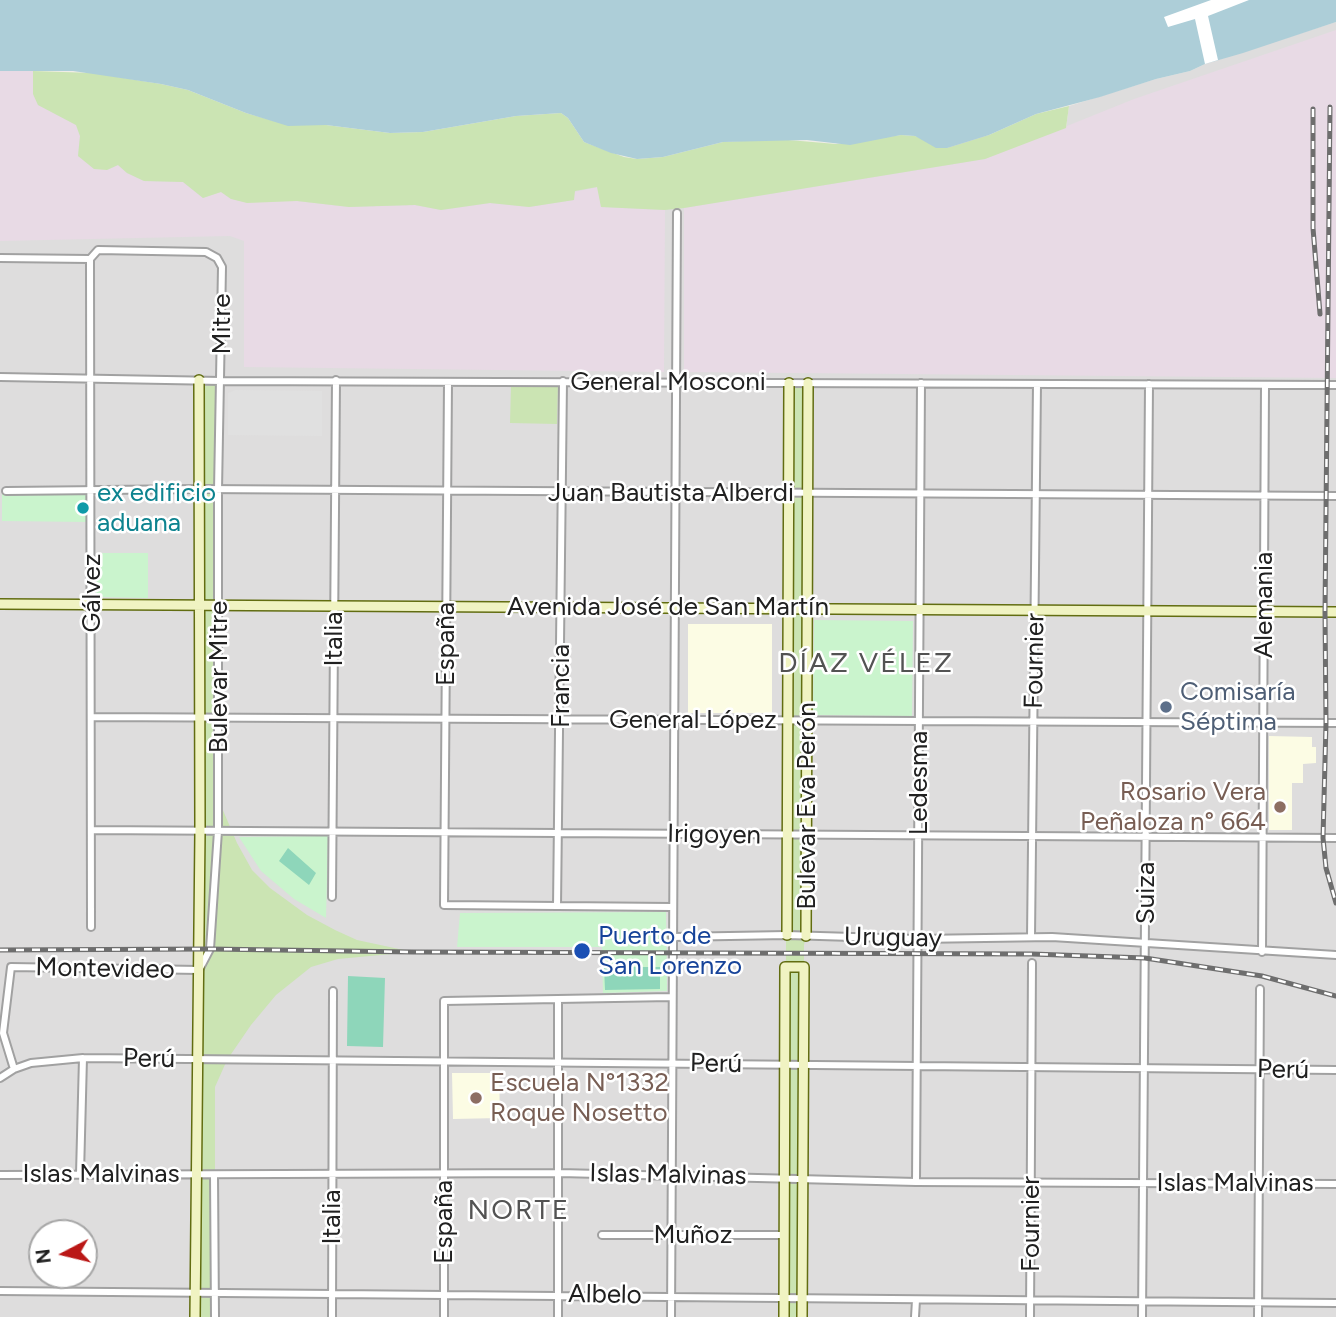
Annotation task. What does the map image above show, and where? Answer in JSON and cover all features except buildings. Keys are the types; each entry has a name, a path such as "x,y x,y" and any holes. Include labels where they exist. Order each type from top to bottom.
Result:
{"street":[{"path":"671,1317 677,213"},
{"name":"Mitre","path":"90,259 98,250 206,252 217,258 222,267 221,381"},
{"path":"0,258 90,259"},
{"name":"Gálvez","path":"90,259 91,928"},
{"name":"General Mosconi","path":"0,377 221,381 1336,385"},
{"name":"Bulevar Mitre","path":"195,1317 200,831 200,380"},
{"name":"Italia","path":"332,897 336,380"},
{"name":"Bulevar Mitre","path":"199,970 210,949 218,831 218,490 221,381"},
{"name":"Francia","path":"557,906 560,833 563,381"},
{"name":"España","path":"448,382 444,905 557,906"},
{"name":"Bulevar Eva Perón","path":"787,935 789,383"},
{"name":"Bulevar Eva Perón","path":"806,936 808,383"},
{"name":"Ledesma","path":"916,1182 922,383"},
{"name":"Fournier","path":"1031,937 1037,384"},
{"name":"Suiza","path":"1142,1317 1149,384"},
{"name":"Alemania","path":"1262,952 1265,385"},
{"name":"Juan Bautista Alberdi","path":"6,491 201,489 1336,496"},
{"name":"Avenida José de San Martín","path":"0,604 1336,612"},
{"name":"General López","path":"91,717 1336,723"},
{"name":"Irigoyen","path":"91,830 1336,838"},
{"path":"557,906 672,906"},
{"name":"Uruguay","path":"671,937 1031,937 1145,945"},
{"path":"1145,945 1336,955"},
{"name":"Fournier","path":"1030,1317 1032,963"},
{"name":"Montevideo","path":"14,1069 3,1033 11,967 199,970"},
{"path":"784,1317 785,967 804,967 802,1317"},
{"path":"1258,1317 1260,989"},
{"name":"Italia","path":"332,1317 333,991"},
{"path":"558,1317 558,1000 671,997"},
{"name":"España","path":"444,1317 444,1001 558,1000"},
{"path":"80,1174 83,1058"},
{"name":"Perú","path":"14,1069 31,1063 83,1058 1336,1070"},
{"path":"0,1078 14,1069"},
{"name":"Islas Malvinas","path":"0,1175 560,1173 916,1182 1336,1184"},
{"path":"214,1175 215,1317"},
{"name":"Muñoz","path":"602,1235 784,1235"},
{"name":"Albelo","path":"0,1291 1336,1303"},
{"path":"915,1300 915,1317"}],"shaded area":[{"path":"1336,22 1336,1317 0,1317 0,71 33,71 33,94 273,201 297,201 1066,128 1069,106 1190,71"},
{"path":"1336,30 1336,378 684,372 684,208 985,159 1134,99"},
{"path":"0,71 33,71 33,94 38,105 76,125 80,136 78,156 107,170 118,165 144,181 183,182 203,198 221,192 231,199 297,201 349,207 415,205 441,210 490,203 529,207 574,200 574,192 598,187 601,207 665,210 664,372 244,367 244,241 230,236 0,241"},
{"path":"236,390 322,391 322,436 228,435 228,393"},
{"path":"688,624 772,624 772,713 688,713"},
{"name":"Rosario Vera Peñaloza n° 664","path":"1269,736 1312,737 1312,747 1316,747 1316,763 1303,764 1303,783 1292,783 1292,830 1269,830"},
{"name":"Escuela N°1332 Roque Nosetto","path":"452,1073 499,1073 500,1118 453,1119"}],"green space":[{"path":"33,71 93,73 161,84 188,90 246,113 288,125 326,125 390,133 423,132 516,116 561,113 568,118 584,142 637,159 663,157 723,142 777,139 836,144 901,135 915,136 947,148 989,135 1036,114 1069,106 1066,128 985,159 684,208 665,210 601,207 597,187 575,191 574,200 529,207 490,203 441,210 415,205 349,207 297,201 247,203 231,199 221,192 203,198 183,182 144,181 118,165 107,170 94,169 78,156 80,136 76,125 38,105 33,94"},
{"path":"199,380 221,381 218,785 222,808 252,870 270,888 307,915 357,940 413,952 338,959 311,967 276,995 227,1060 215,1087 215,1317 195,1317"},
{"path":"789,383 808,383 802,1317 784,1317"},
{"path":"511,386 558,386 557,424 510,423"},
{"path":"2,494 88,494 88,522 2,521"},
{"path":"97,553 148,553 148,598 96,597"},
{"path":"814,620 913,621 912,716 813,715"},
{"path":"328,836 326,918 294,899 261,871 239,837"},
{"path":"288,848 316,873 309,885 279,861"},
{"path":"666,912 667,991 603,993 602,947 457,947 460,913"},
{"path":"604,967 660,967 660,989 605,990"},
{"path":"348,976 385,978 383,1047 347,1046"}],"water":[{"path":"0,0 1336,0 1336,22 1190,71 1036,114 989,135 947,148 936,148 915,136 901,135 850,145 807,140 723,142 663,157 637,159 611,153 584,142 568,118 561,113 516,116 423,132 390,133 326,125 288,126 188,90 161,84 73,71 0,71"}],"pier":[{"path":"1211,0 1249,0 1208,16 1218,60 1205,64 1195,19 1168,27 1164,17"}],"railway":[{"path":"1330,107 1323,838 1326,868 1336,903"},
{"path":"1313,109 1313,228 1320,314"},
{"path":"0,950 1032,954 1145,958 1262,976 1336,996"}],"place":[{"name":"ex edificio aduana","path":"83,508"},
{"name":"Comisaría Séptima","path":"1166,707"},
{"name":"Rosario Vera Peñaloza n° 664","path":"1280,807"},
{"name":"Puerto de San Lorenzo","path":"582,951"},
{"name":"Escuela N°1332 Roque Nosetto","path":"476,1098"}],"district":[{"name":"DÍAZ VÉLEZ","path":"866,664"},
{"name":"NORTE","path":"519,1211"}]}
